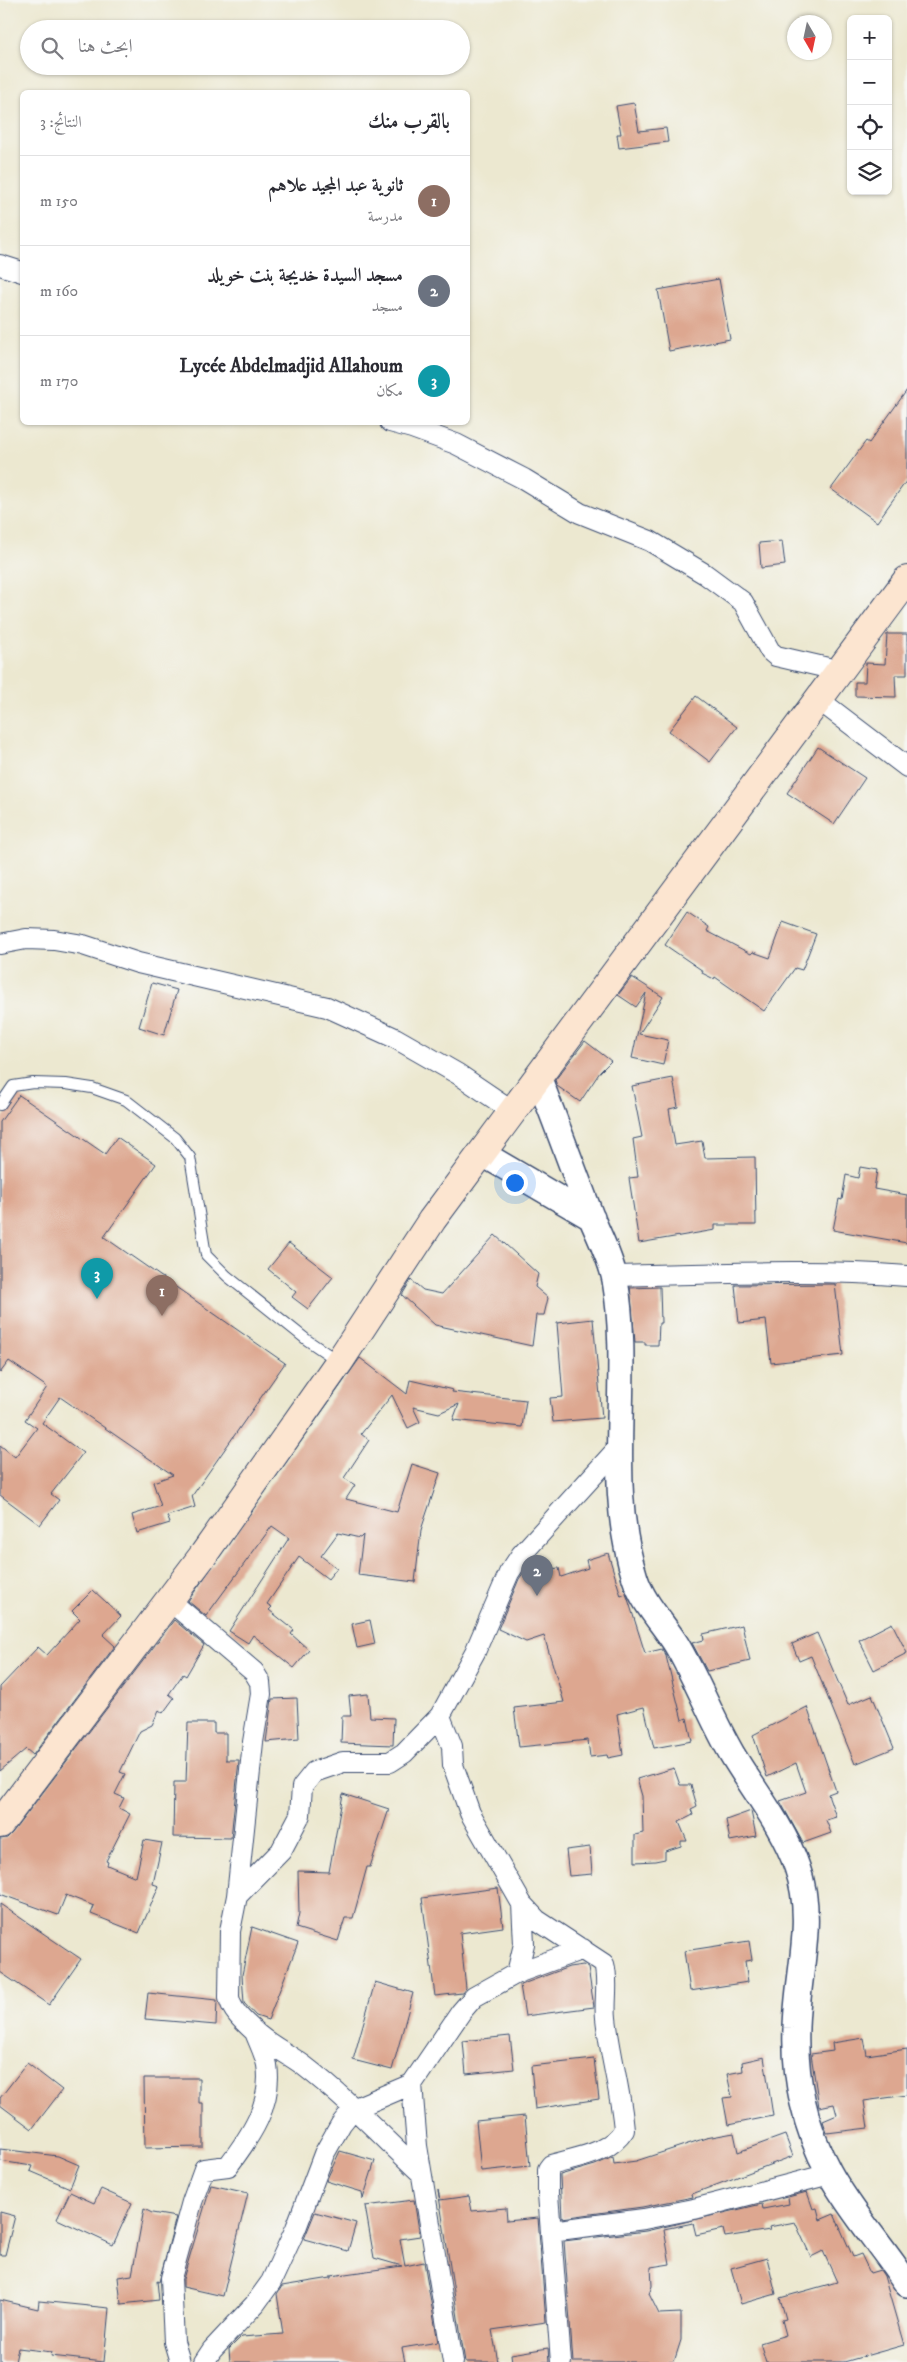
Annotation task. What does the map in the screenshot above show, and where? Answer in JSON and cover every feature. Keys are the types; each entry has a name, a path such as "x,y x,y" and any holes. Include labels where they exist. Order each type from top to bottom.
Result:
{"main road":[{"path":"0,1824 169,1600 339,1362 432,1220 539,1079 907,580"}],"street":[{"path":"0,265 20,271"},
{"path":"401,425 456,444 524,479 580,513 650,541 705,574 737,597 747,608 770,651 776,656 841,670"},
{"path":"820,700 907,767"},
{"path":"0,944 26,939 54,940 83,946 138,963 327,1007 395,1038 458,1074 514,1112"},
{"path":"539,1079 615,1276 619,1323 620,1488 627,1538 635,1576 643,1598 678,1648 715,1724 770,1812 798,1867 806,1912 806,1941 796,2029 797,2067 803,2104 813,2141 830,2174 907,2284"},
{"path":"482,1154 592,1218"},
{"path":"615,1276 774,1273 869,1273 907,1276"},
{"path":"237,1896 281,1851 300,1814 302,1787 314,1772 343,1762 390,1762 404,1753 440,1716 475,1652 508,1573 520,1555 620,1446"},
{"path":"169,1600 254,1672 260,1682 261,1694 251,1751 237,1896 230,1931 229,2002 238,2015 255,2032 303,2066 354,2109 422,2174"},
{"path":"440,1716 452,1746 453,1765 470,1813 522,1904 538,1920 600,1961 605,1969 605,2015 610,2049 622,2103 624,2130 612,2145 600,2151 551,2165 548,2169 548,2194 561,2362"},
{"path":"517,1973 524,1944 522,1904"},
{"path":"204,2362 212,2350 255,2304 271,2282 296,2228 324,2154 341,2124 354,2109 412,2084 461,2012 474,1997 517,1973 583,1950"},
{"path":"180,2362 174,2342 171,2278 192,2202 204,2169 228,2166 250,2137 259,2119 268,2078 266,2063 255,2032"},
{"path":"412,2084 414,2125 453,2362"},
{"path":"552,2231 644,2219 694,2209 830,2174"}],"lane":[{"path":"0,1105 13,1086 33,1083 66,1084 92,1088 126,1100 155,1121 175,1138 190,1156 206,1254 227,1276 307,1340 339,1362"}],"building":[{"path":"634,103 639,131 666,128 668,142 619,148 617,134 621,134 616,106"},
{"path":"719,279 730,339 669,351 658,290"},
{"path":"907,390 907,480 877,522 831,489 866,441 869,443"},
{"path":"782,541 785,565 761,568 759,543"},
{"path":"887,634 907,634 907,675 895,675 896,697 855,696 855,682 865,682 866,663 885,664"},
{"path":"696,696 737,727 710,762 669,731"},
{"path":"818,747 865,778 834,824 787,793"},
{"path":"687,912 709,927 707,931 751,954 753,952 770,958 783,922 816,934 802,970 795,968 764,1011 715,977 714,979 702,973 703,971 665,945"},
{"path":"632,977 663,997 639,1034 668,1040 663,1065 632,1058 646,993 636,1007 618,995"},
{"path":"152,983 177,990 164,1035 139,1027"},
{"path":"585,1041 611,1061 600,1072 580,1102 557,1086 555,1080"},
{"path":"673,1078 678,1107 669,1109 675,1145 702,1141 705,1158 755,1157 756,1225 715,1225 715,1230 639,1243 629,1178 638,1177 633,1139 642,1137 632,1086"},
{"path":"19,1095 105,1154 117,1137 156,1164 104,1237 285,1363 192,1496 195,1507 167,1516 170,1523 137,1533 132,1515 161,1506 153,1482 173,1475 60,1397 42,1423 83,1453 51,1494 59,1500 40,1525 0,1495 0,1445 15,1457 37,1428 25,1420 47,1387 9,1361 0,1373 0,1122"},
{"path":"860,1167 877,1170 874,1189 907,1195 907,1243 833,1230 839,1199 842,1200 846,1175 858,1178"},
{"path":"495,1235 538,1274 535,1287 548,1298 544,1315 536,1315 532,1346 435,1325 402,1295 411,1280 423,1290 442,1294"},
{"path":"289,1243 333,1277 308,1309 292,1297 296,1292 268,1269"},
{"path":"835,1284 843,1355 771,1363 766,1320 739,1323 735,1285"},
{"path":"660,1287 661,1323 659,1323 658,1345 645,1345 645,1342 635,1342 630,1288"},
{"path":"593,1319 602,1418 553,1422 550,1398 563,1397 557,1323"},
{"path":"360,1358 407,1394 410,1380 453,1390 452,1392 526,1400 522,1427 453,1420 459,1404 439,1413 413,1407 420,1422 408,1428 392,1395 361,1434 369,1440 344,1478 355,1485 346,1499 397,1512 412,1464 440,1473 421,1530 415,1582 358,1575 363,1535 360,1538 338,1533 321,1556 337,1568 328,1579 299,1557 267,1604 272,1607 269,1610 294,1630 291,1634 309,1650 294,1668 253,1635 248,1643 229,1631 289,1538 272,1526 206,1616 188,1601"},
{"path":"608,1553 621,1596 626,1594 628,1599 645,1653 662,1649 666,1656 682,1720 687,1718 692,1741 654,1748 644,1707 617,1714 623,1755 608,1758 607,1755 590,1757 588,1740 519,1747 514,1708 564,1702 544,1636 526,1642 498,1629 519,1579 524,1572 559,1568 561,1577 588,1568 586,1560"},
{"path":"93,1590 121,1616 103,1635 115,1646 33,1755 26,1749 0,1771 0,1687 38,1647 47,1655 80,1619 72,1611"},
{"path":"174,1620 204,1645 186,1676 183,1674 169,1694 174,1698 163,1713 159,1710 152,1725 140,1731 120,1772 125,1774 115,1794 124,1798 119,1808 130,1814 106,1861 108,1862 107,1865 136,1877 144,1840 162,1843 153,1884 159,1886 139,1933 91,1914 94,1906 66,1895 58,1915 0,1894 0,1839 7,1838 12,1833"},
{"path":"370,1620 375,1644 357,1648 352,1624"},
{"path":"892,1623 907,1653 874,1670 859,1640"},
{"path":"742,1625 750,1661 707,1671 692,1643 704,1640 703,1634"},
{"path":"817,1633 848,1705 872,1695 894,1748 855,1764 811,1656 799,1661 792,1644"},
{"path":"368,1694 370,1717 394,1718 393,1745 341,1743 342,1716 351,1716 349,1696"},
{"path":"297,1698 299,1739 266,1742 272,1699"},
{"path":"807,1707 836,1791 828,1794 836,1817 826,1820 831,1833 803,1843 780,1801 806,1792 796,1763 767,1777 753,1735"},
{"path":"188,1723 214,1723 214,1733 226,1733 226,1760 239,1760 231,1838 173,1837 174,1782 186,1782"},
{"path":"674,1768 680,1785 691,1785 697,1806 691,1809 693,1815 679,1822 687,1841 681,1841 681,1846 665,1851 665,1859 635,1862 635,1835 643,1833 642,1796 637,1779"},
{"path":"343,1794 389,1809 370,1867 367,1867 353,1918 345,1918 338,1941 296,1928 299,1913 298,1871 329,1872"},
{"path":"751,1811 756,1836 730,1841 726,1820"},
{"path":"590,1847 592,1874 569,1876 566,1850"},
{"path":"498,1888 503,1927 460,1933 466,1988 462,1993 435,1996 422,1898"},
{"path":"0,1904 81,1959 49,2005 0,1972"},
{"path":"252,1927 298,1943 268,2020 256,2016 244,2003 242,1975"},
{"path":"749,1941 752,1960 745,1961 748,1982 690,1991 684,1951"},
{"path":"583,1965 588,1968 594,2007 525,2016 520,1985 569,1967"},
{"path":"375,1982 413,1993 392,2070 353,2060"},
{"path":"148,1993 217,2000 216,2025 145,2019"},
{"path":"510,2036 514,2069 466,2074 463,2041"},
{"path":"864,2038 867,2055 907,2049 907,2095 864,2101 868,2128 827,2133 823,2121 837,2115 834,2104 819,2107 811,2054 833,2051 832,2043"},
{"path":"764,2057 773,2116 728,2125 723,2098 732,2097 727,2074 743,2071 742,2062"},
{"path":"594,2059 599,2099 535,2109 531,2066"},
{"path":"27,2063 62,2090 32,2129 0,2105 0,2098"},
{"path":"144,2078 199,2078 199,2103 203,2103 203,2147 145,2148"},
{"path":"525,2116 530,2166 481,2171 476,2121"},
{"path":"734,2133 738,2152 785,2135 793,2156 692,2194 693,2197 642,2207 562,2218 560,2175 595,2165 613,2157 614,2164 636,2161 706,2138"},
{"path":"0,2149 58,2156 79,2165 70,2188 30,2171 32,2166 0,2161"},
{"path":"340,2151 375,2161 363,2199 362,2192 326,2181"},
{"path":"211,2185 248,2193 223,2296 183,2287 183,2279"},
{"path":"101,2189 132,2203 113,2245 57,2219 70,2192 94,2203"},
{"path":"438,2190 440,2200 469,2196 472,2211 506,2208 507,2221 538,2218 546,2322 492,2330 498,2362 465,2362"},
{"path":"807,2192 813,2209 817,2208 820,2220 834,2214 853,2257 861,2254 870,2273 880,2270 884,2276 904,2345 844,2362 766,2362 760,2343 786,2335 782,2320 786,2319 780,2298 837,2282 823,2251 811,2257 795,2222 769,2227 770,2230 725,2237 723,2229 696,2235 693,2223 664,2229 670,2264 651,2267 652,2286 649,2294 659,2314 681,2313 681,2340 674,2362 573,2362 564,2241 646,2231 762,2204 763,2209 789,2204 788,2197"},
{"path":"414,2200 420,2236 400,2239 405,2266 424,2262 438,2342 402,2348 405,2362 230,2362 229,2349 241,2337 283,2334 277,2294 282,2286 331,2278 331,2276 402,2266 374,2258 365,2206"},
{"path":"144,2209 152,2213 176,2217 159,2282 157,2281 159,2300 121,2304 118,2277 132,2275"},
{"path":"0,2212 15,2216 5,2255 0,2255"},
{"path":"315,2212 356,2223 348,2251 304,2239"},
{"path":"767,2258 776,2294 741,2304 731,2268"},
{"path":"0,2300 38,2309 39,2301 109,2308 104,2362 51,2356 52,2352 18,2348 15,2362 0,2362"},
{"path":"548,2348 549,2362 512,2362 511,2354"}],"place":[{"name":"Lycée Abdelmadjid Allahoum","path":"97,1299"},
{"name":"ثانوية عبد المجيد علاهم","path":"162,1316"},
{"name":"مسجد السيدة خديجة بنت خويلد","path":"537,1596"}]}
